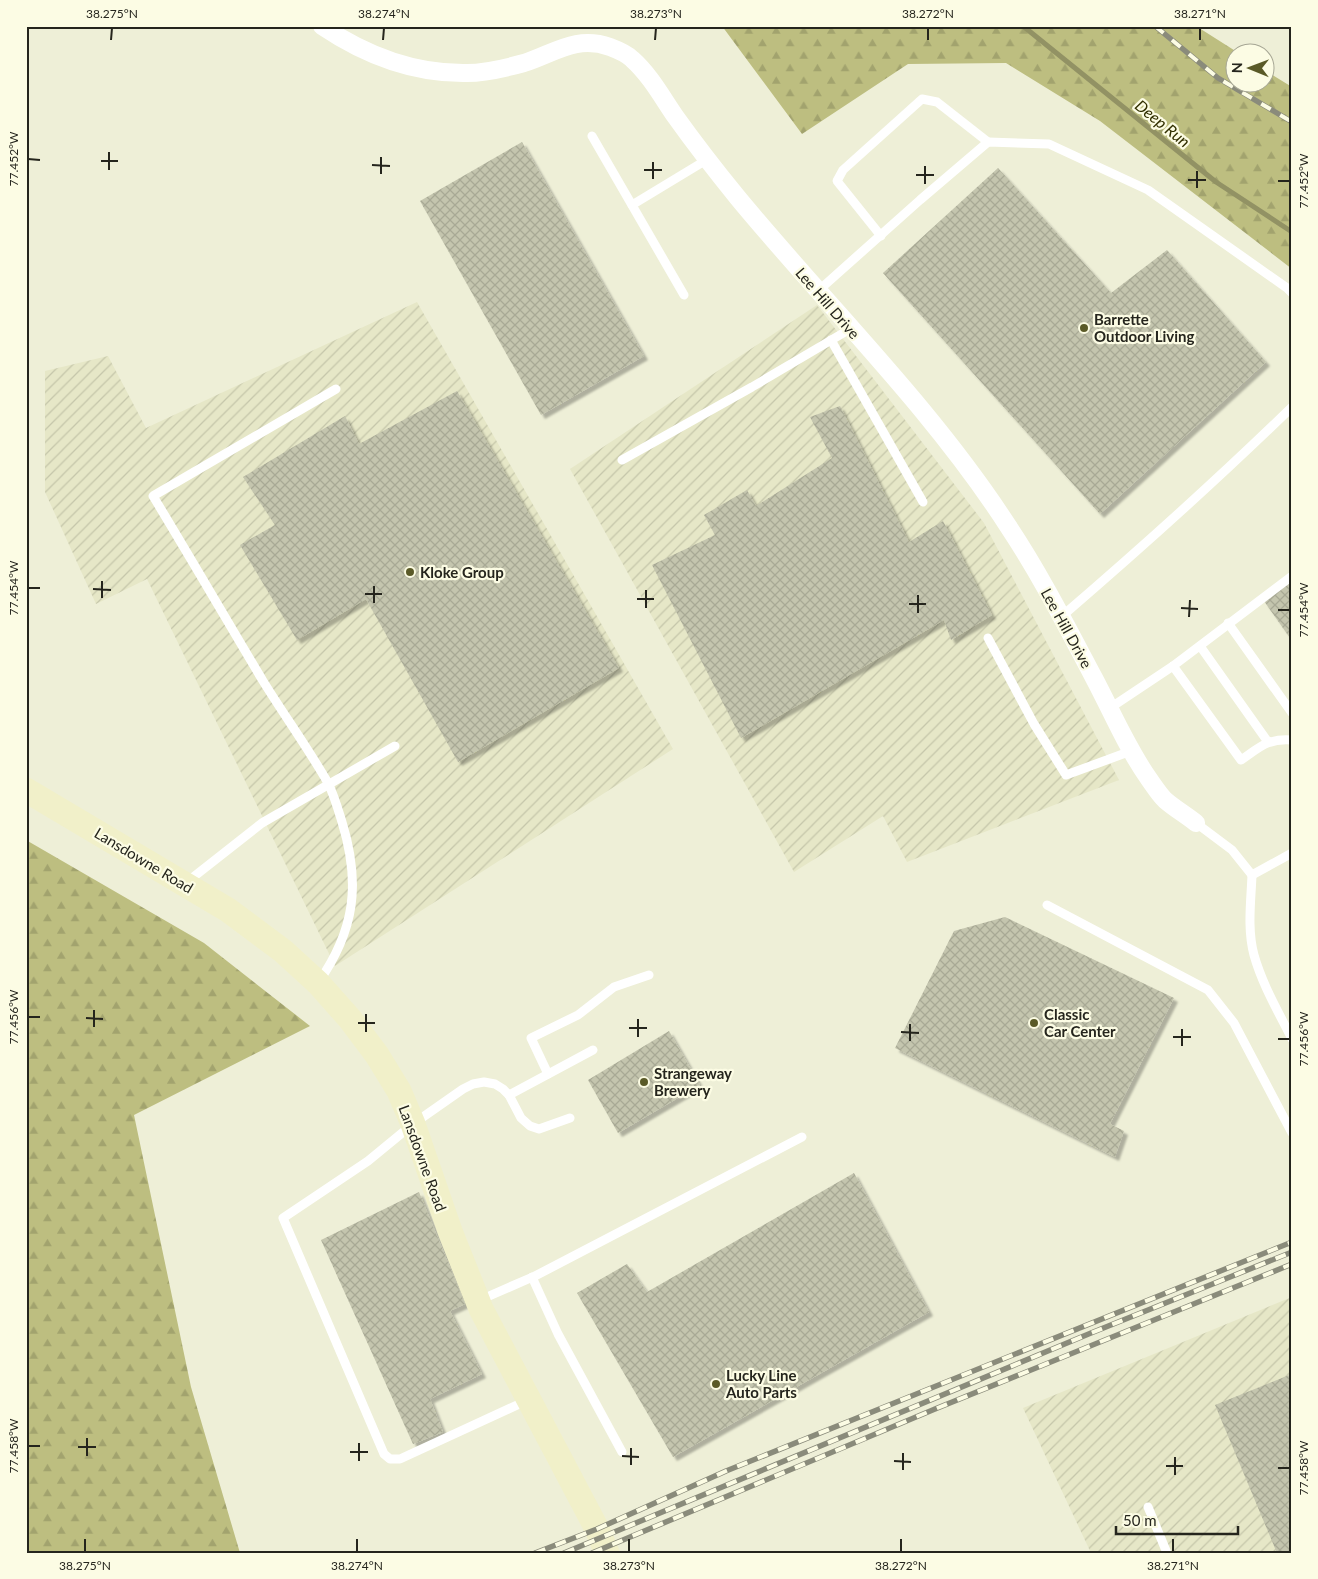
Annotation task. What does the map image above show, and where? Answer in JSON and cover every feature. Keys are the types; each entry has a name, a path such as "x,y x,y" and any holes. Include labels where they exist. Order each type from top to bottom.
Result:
{"main road":[{"name":"Lansdowne Road","path":"26,790 185,884 244,922 283,951 318,983 350,1019 377,1055 414,1124 453,1239 478,1302 597,1529 607,1553"}],"street":[{"name":"Lee Hill Drive","path":"328,28 344,41 369,54 396,63 440,72 468,73 495,70 525,62 570,44 587,42 600,43 629,56 641,68 736,195 934,424 973,474 1022,547 1110,708 1131,751 1164,799 1196,823"}],"lane":[{"path":"881,236 837,181 843,170 922,99 937,102 988,142 1049,144 1148,190 1292,293"},
{"path":"592,136 684,295"},
{"path":"818,291 988,142"},
{"path":"632,205 708,158"},
{"path":"622,460 752,387 850,328"},
{"path":"831,340 923,502"},
{"path":"318,983 332,963 350,918 353,894 352,870 346,836 328,784 259,674 154,496 336,389"},
{"path":"1060,618 1220,476 1292,407"},
{"path":"1110,708 1173,666 1292,576"},
{"path":"1228,623 1292,713"},
{"path":"988,638 1034,724 1066,775 1131,751"},
{"path":"1200,646 1268,742"},
{"path":"1173,666 1241,760 1268,742 1277,739 1292,740"},
{"path":"185,884 262,823 394,746"},
{"path":"1196,823 1232,850 1252,875 1250,926 1254,955 1271,998 1292,1039"},
{"path":"1252,875 1292,853"},
{"path":"1047,905 1208,990 1234,1023 1292,1133"},
{"path":"548,1074 531,1038 578,1015 614,987 649,975"},
{"path":"509,1095 593,1050"},
{"path":"528,1400 400,1460 390,1459 384,1454 283,1218 368,1162 414,1124 473,1084 484,1082 495,1084 509,1095 521,1118 530,1126 539,1130 570,1118"},
{"path":"478,1302 532,1277 802,1137"},
{"path":"532,1277 558,1334 622,1452"},
{"path":"1148,1507 1167,1553"}],"shaded area":[{"path":"417,302 673,749 335,966 147,579 96,604 45,492 45,371 108,356 146,428"},
{"path":"817,305 984,523 1119,780 907,862 883,816 794,872 570,469"},
{"path":"1292,1297 1292,1553 1091,1553 1023,1408"}],"green space":[{"path":"722,26 1196,26 1226,45 1226,92 1276,92 1276,77 1292,87 1292,269 1100,121 1006,63 908,64 802,134"},
{"path":"26,840 204,943 310,1026 134,1115 191,1387 240,1553 26,1553"}],"building":[{"path":"522,142 644,356 541,415 420,201"},
{"name":"Barrette Outdoor Living","path":"998,168 1111,293 1167,250 1266,362 1100,514 883,273"},
{"name":"Kloke Group","path":"457,391 619,668 458,762 366,599 297,640 240,545 275,525 243,477 345,416 359,444"},
{"path":"840,406 909,542 943,521 992,615 951,640 944,620 741,738 652,565 715,535 704,515 747,490 756,506 832,458 810,417"},
{"path":"1292,581 1292,641 1264,601"},
{"name":"Classic Car Center","path":"1005,917 1174,998 1110,1124 1124,1131 1115,1157 895,1048 954,931"},
{"name":"Strangeway Brewery","path":"669,1031 700,1085 618,1133 588,1080"},
{"name":"Lucky Line Auto Parts","path":"854,1173 929,1312 673,1457 577,1293 627,1264 647,1292"},
{"path":"419,1192 465,1304 450,1311 482,1374 430,1399 443,1432 413,1444 321,1240"},
{"path":"1292,1374 1292,1553 1277,1553 1215,1405"}],"waterway":[{"name":"Deep Run","path":"1023,26 1216,182 1292,232"}],"railway":[{"path":"1155,26 1218,78 1292,122"},
{"path":"535,1553 597,1529 726,1471 1292,1242"},
{"path":"564,1553 1091,1333 1292,1252"},
{"path":"592,1553 935,1409 1292,1264"}],"place":[{"name":"Barrette Outdoor Living","path":"1084,328"},
{"name":"Kloke Group","path":"410,572"},
{"name":"Classic Car Center","path":"1034,1023"},
{"name":"Strangeway Brewery","path":"644,1082"},
{"name":"Lucky Line Auto Parts","path":"716,1384"}]}
